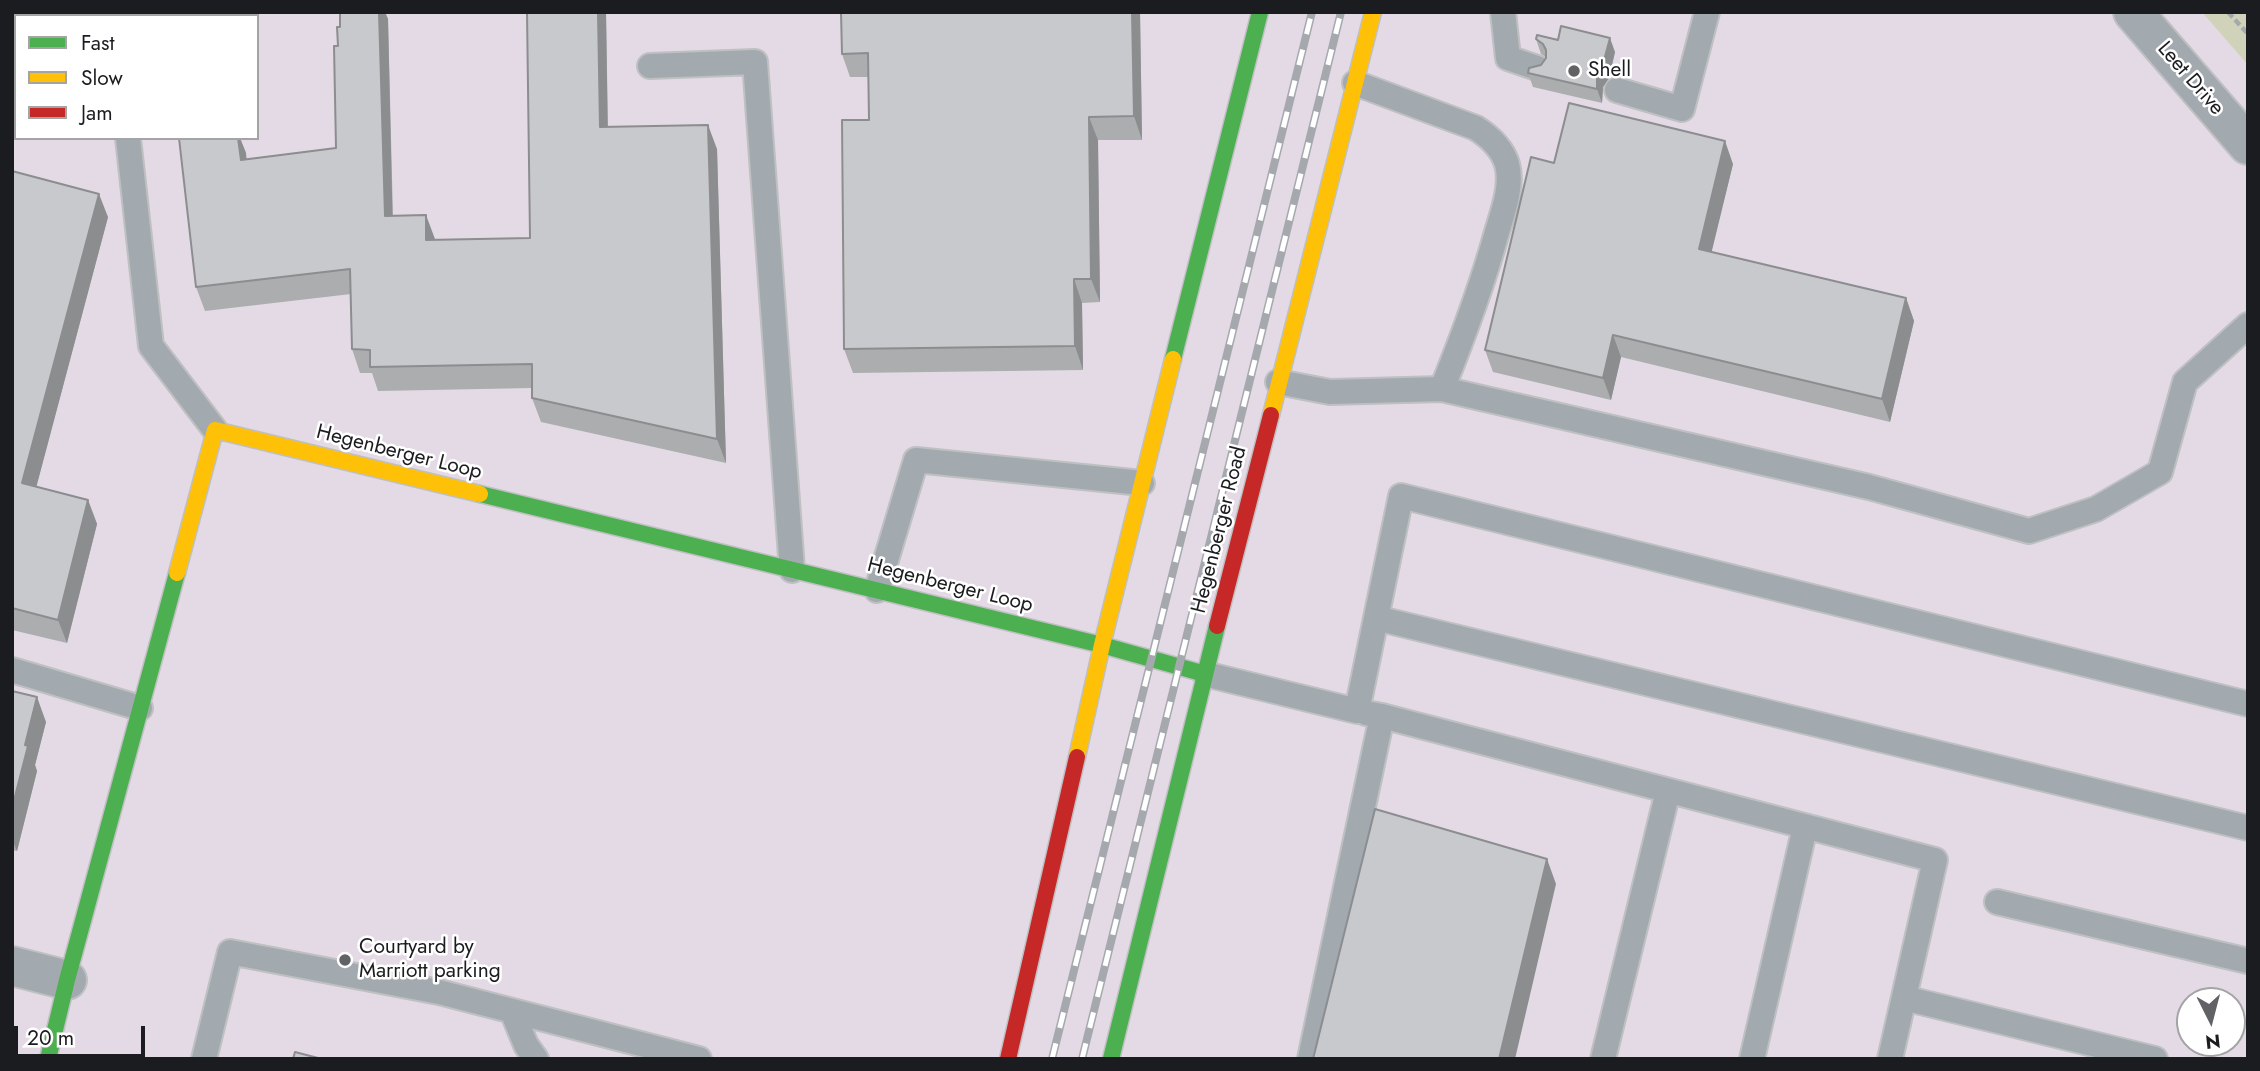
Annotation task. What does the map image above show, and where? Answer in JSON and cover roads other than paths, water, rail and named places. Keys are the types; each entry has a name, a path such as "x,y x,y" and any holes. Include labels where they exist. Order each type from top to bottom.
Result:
{"main road":[{"path":"1008,1059 1102,645 1260,12"},
{"name":"Hegenberger Road","path":"1111,1059 1205,674 1373,12"},
{"path":"48,1059 215,430"},
{"name":"Hegenberger Loop","path":"215,430 1102,645 1205,674"}],"street":[{"name":"Leet Drive","path":"2133,12 2248,145"},
{"path":"12,966 67,980"}],"lane":[{"path":"1503,12 1508,58 1537,68"},
{"path":"1617,90 1682,109 1707,12"},
{"path":"650,66 755,62 792,570"},
{"path":"1355,83 1476,128 1499,148 1507,165 1507,197 1480,292 1442,389"},
{"path":"128,140 151,346 215,430"},
{"path":"1279,382 1330,392 1442,389 1869,487 2029,531 2096,509 2160,472 2185,382 2248,325"},
{"path":"877,590 916,460 1142,483"},
{"path":"1357,711 1401,496 2248,704"},
{"path":"1376,618 2248,828"},
{"path":"12,670 140,708"},
{"path":"1205,674 1382,716 1935,860 1890,1059"},
{"path":"1310,1059 1382,716"},
{"path":"1603,1059 1668,791"},
{"path":"1752,1059 1805,827"},
{"path":"1997,902 2248,961"},
{"path":"204,1059 230,952 439,992 666,1055 699,1059"},
{"path":"1904,998 2155,1059"},
{"path":"512,1011 526,1045 536,1059"}],"railway":[{"path":"1052,1059 1312,12"},
{"path":"1082,1059 1341,12"}],"place":[{"name":"Shell","path":"1574,71"},
{"name":"Courtyard by Marriott parking","path":"345,960"}]}
